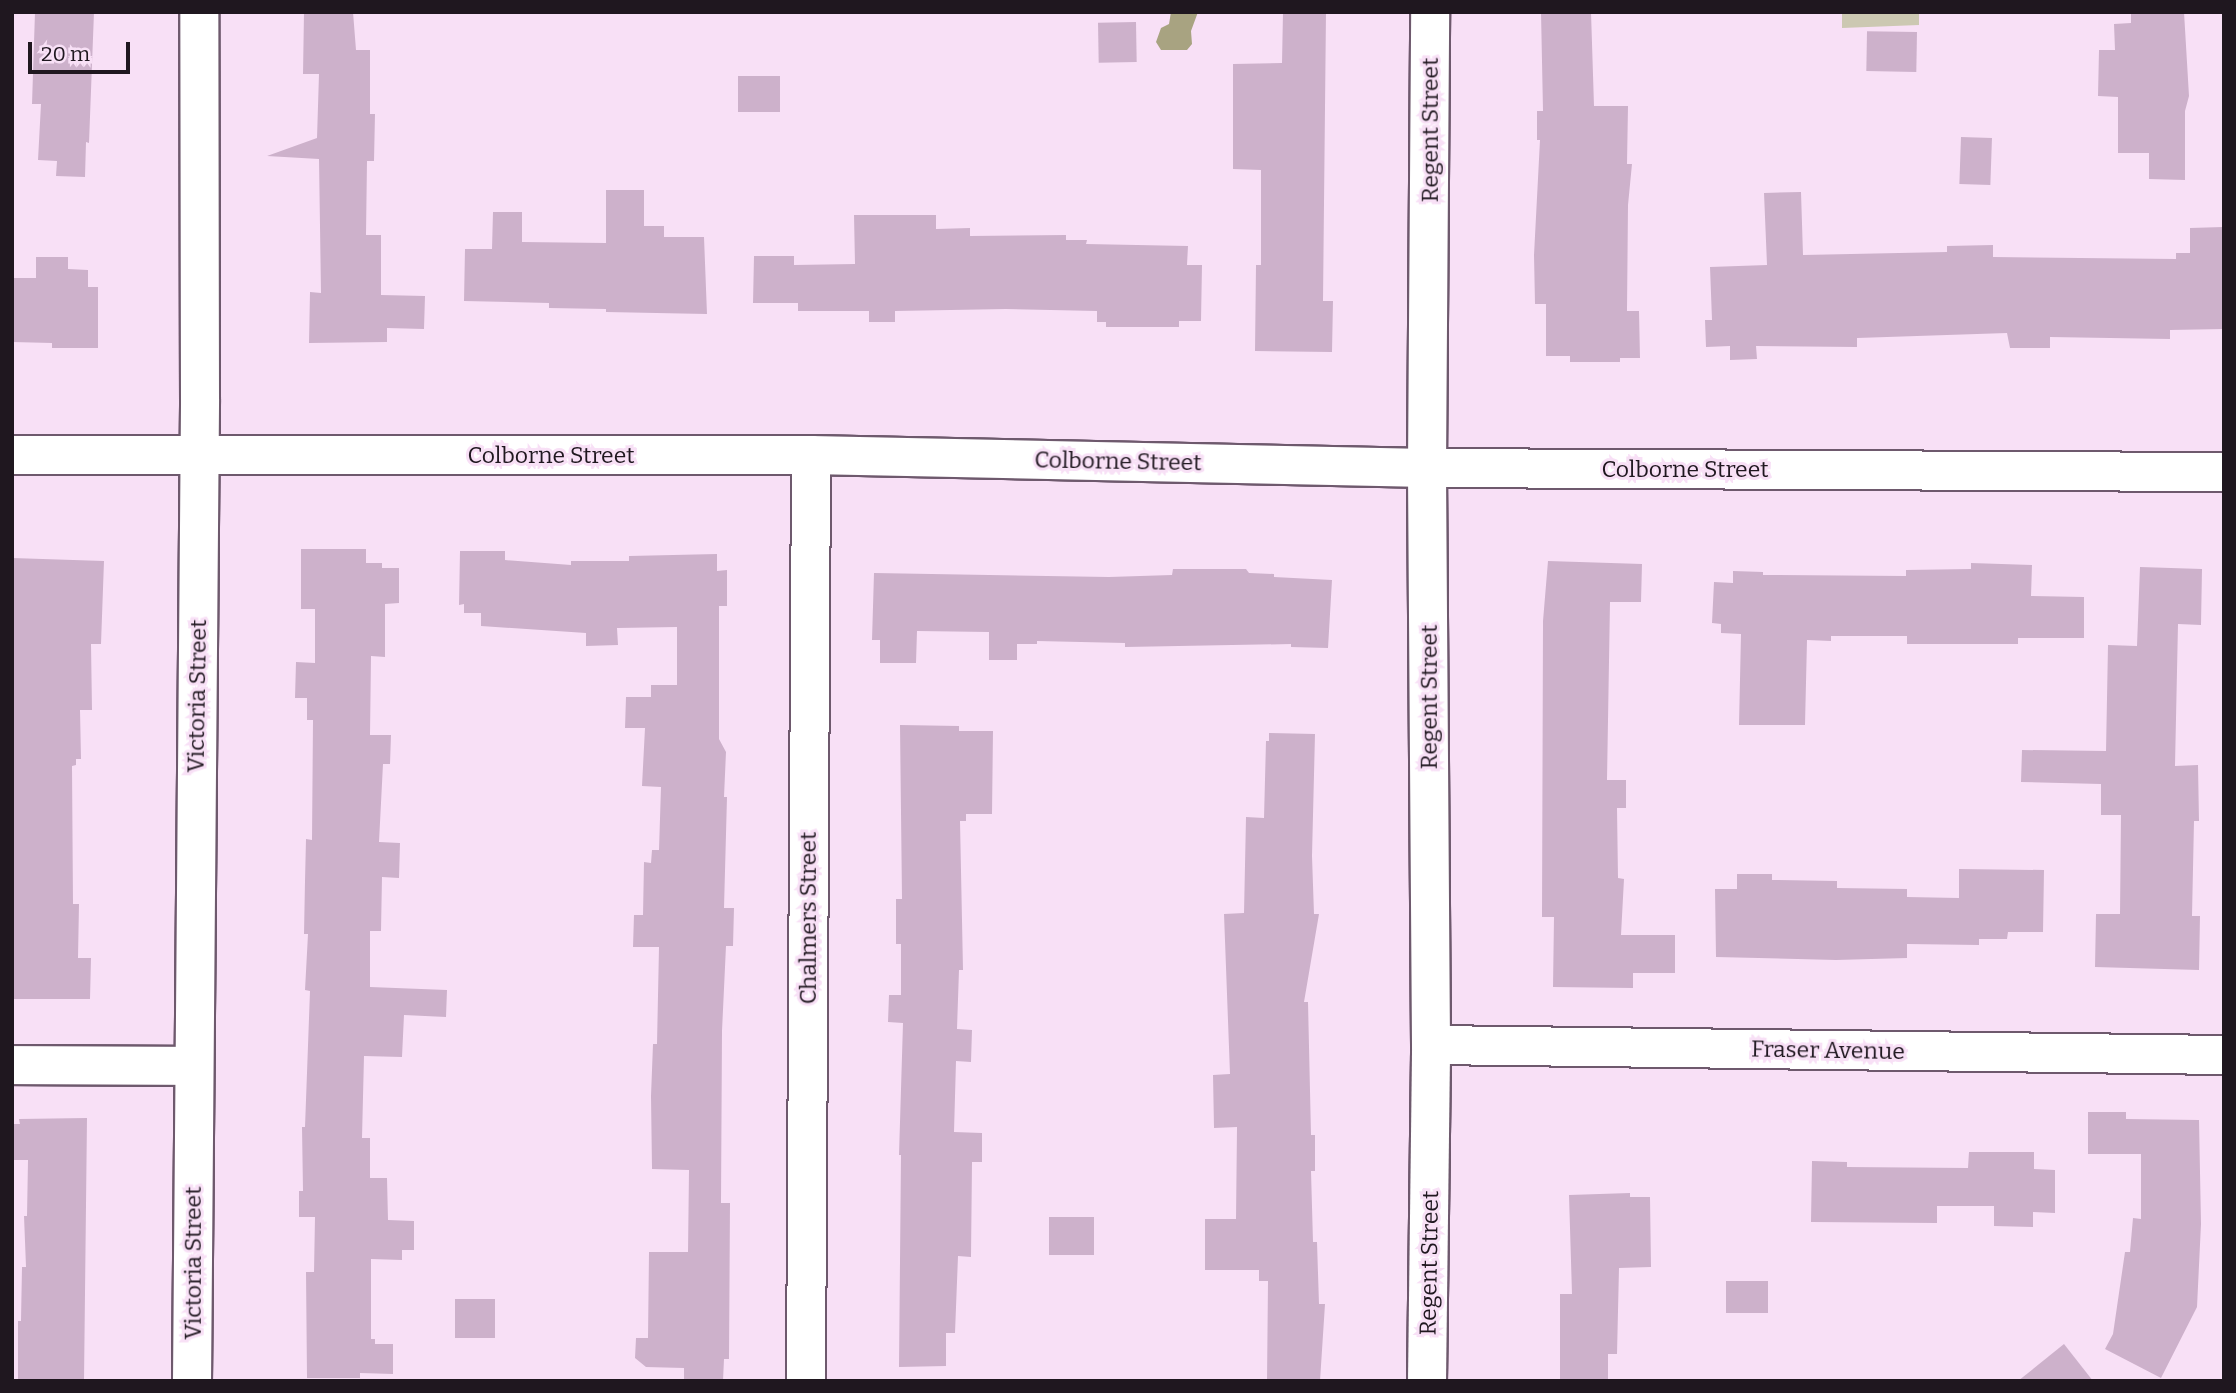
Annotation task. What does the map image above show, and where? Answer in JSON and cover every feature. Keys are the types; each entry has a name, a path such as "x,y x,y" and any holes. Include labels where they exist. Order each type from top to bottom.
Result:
{"street":[{"name":"Victoria Street","path":"192,1381 199,12"},
{"name":"Regent Street","path":"1427,1381 1431,1045 1427,468 1430,12"},
{"name":"Colborne Street","path":"12,455 811,455 1427,468 2224,472"},
{"name":"Chalmers Street","path":"806,1381 811,455"},
{"name":"Fraser Avenue","path":"1431,1045 2224,1055"},
{"path":"12,1065 193,1066"}],"shaded area":[{"path":"1171,12 1198,12 1191,31 1192,44 1187,50 1161,50 1156,42 1161,28 1169,24"},
{"path":"1842,12 1919,12 1919,25 1842,28"}],"building":[{"path":"35,12 94,12 89,143 86,142 85,177 56,176 57,161 38,160 41,104 32,104"},
{"path":"304,12 353,12 356,50 370,50 370,114 375,114 374,161 367,161 366,235 381,235 381,295 425,296 424,329 387,328 387,342 309,343 310,292 321,293 319,159 267,156 317,138 319,74 303,74"},
{"path":"1283,12 1326,12 1323,301 1333,301 1332,352 1255,351 1256,265 1261,265 1261,170 1233,169 1233,64 1282,63"},
{"path":"1541,12 1591,12 1594,106 1628,106 1627,164 1632,164 1628,205 1627,311 1639,311 1640,358 1620,358 1620,362 1570,362 1570,356 1546,356 1546,304 1535,304 1534,255 1540,140 1537,140 1537,111 1543,111"},
{"path":"2131,12 2184,12 2189,96 2185,111 2185,180 2149,179 2149,153 2118,153 2118,97 2098,96 2099,50 2115,50 2114,24 2131,23"},
{"path":"1136,22 1137,62 1099,63 1098,23"},
{"path":"1867,31 1917,32 1916,72 1866,71"},
{"path":"738,76 780,76 780,112 738,112"},
{"path":"1961,137 1992,138 1990,185 1959,184"},
{"path":"606,190 644,190 644,226 664,226 664,237 704,237 707,314 606,312 606,309 549,308 549,303 464,301 465,249 492,249 493,212 522,212 522,242 606,243"},
{"path":"1801,192 1803,255 1947,252 1947,246 1993,245 1993,257 2176,259 2176,253 2190,253 2190,228 2223,227 2224,329 2170,330 2170,339 2050,337 2050,348 2010,348 2007,333 1857,338 1857,347 1756,346 1757,359 1730,360 1730,346 1706,347 1705,320 1712,320 1710,267 1767,265 1764,193"},
{"path":"854,215 936,215 936,229 970,228 970,236 1066,235 1066,240 1087,240 1086,244 1188,246 1187,265 1202,265 1201,321 1179,321 1179,327 1106,327 1106,322 1097,322 1097,311 1006,309 895,311 895,322 869,322 869,311 798,311 798,303 753,303 754,256 794,256 794,265 855,264"},
{"path":"36,257 68,257 68,269 88,270 88,287 98,287 98,348 52,348 52,343 12,342 12,278 36,278"},
{"path":"301,549 366,549 366,563 382,563 382,568 399,568 399,603 385,604 385,657 371,656 370,735 391,735 390,764 383,764 379,842 400,843 399,878 382,877 381,931 370,931 370,987 447,990 446,1017 404,1015 402,1057 364,1056 362,1138 370,1138 370,1178 387,1178 388,1220 414,1221 414,1250 402,1250 402,1260 371,1259 371,1339 375,1339 375,1344 393,1344 393,1374 360,1373 360,1378 307,1378 306,1272 314,1272 315,1217 299,1217 299,1191 303,1191 302,1127 305,1127 310,991 305,990 308,934 304,934 306,839 312,840 313,720 307,720 307,698 295,698 296,662 315,663 315,609 301,609"},
{"path":"460,551 505,551 505,560 571,565 571,561 629,561 629,556 717,554 717,571 727,570 727,606 719,606 719,739 726,752 724,908 734,908 733,946 726,946 722,1031 721,1203 730,1203 729,1359 724,1359 723,1381 684,1381 684,1368 646,1367 635,1358 636,1338 648,1338 649,1252 688,1252 689,1170 652,1169 651,1096 653,1044 657,1044 659,947 633,947 634,915 643,915 644,862 651,863 652,850 659,850 661,787 642,786 645,728 625,728 626,697 651,697 651,685 677,685 677,627 617,628 618,645 586,646 586,633 481,626 481,613 464,613 464,604 459,605"},
{"path":"12,558 104,561 101,644 91,644 92,710 80,710 81,759 76,759 76,765 72,766 73,904 79,904 78,958 91,958 90,999 12,999"},
{"path":"1548,561 1642,564 1641,602 1610,602 1607,780 1626,780 1626,808 1617,808 1618,878 1624,879 1621,935 1675,935 1675,973 1633,973 1633,988 1553,987 1554,917 1542,917 1543,621"},
{"path":"1971,563 2032,565 2031,596 2084,597 2084,638 2018,638 2018,644 1907,644 1907,636 1831,636 1831,641 1807,640 1805,725 1739,725 1741,634 1721,633 1721,624 1712,623 1714,582 1733,583 1733,571 1763,572 1763,575 1906,576 1906,570 1971,569"},
{"path":"2140,567 2202,569 2201,625 2178,624 2175,766 2198,765 2199,821 2194,821 2192,916 2200,916 2199,970 2095,967 2096,914 2120,914 2121,815 2101,815 2101,784 2021,782 2022,750 2106,751 2108,645 2137,646"},
{"path":"1173,569 1246,569 1249,573 1274,574 1274,577 1332,580 1328,648 1291,647 1291,644 1125,647 1125,643 1037,641 1037,644 1017,644 1017,660 989,660 989,632 917,631 916,663 880,663 880,640 872,640 874,573 1109,577 1172,575"},
{"path":"900,725 959,726 959,731 993,731 992,814 966,814 966,821 960,821 963,970 959,970 957,1029 972,1030 971,1062 956,1061 954,1132 982,1133 982,1162 972,1162 971,1257 958,1256 955,1333 946,1333 946,1366 899,1367 899,1155 903,1023 888,1022 889,995 901,995 901,944 896,944 896,899 902,899"},
{"path":"1269,733 1315,734 1312,856 1314,914 1319,914 1304,1002 1308,1002 1311,1135 1315,1135 1315,1171 1311,1171 1313,1242 1317,1242 1319,1304 1325,1304 1320,1381 1267,1381 1268,1281 1259,1281 1259,1270 1205,1270 1205,1219 1236,1219 1237,1127 1214,1128 1213,1075 1230,1074 1224,914 1244,913 1246,817 1264,818 1266,741 1269,741"},
{"path":"1959,869 2044,870 2043,932 2008,932 2007,939 1979,939 1979,945 1907,944 1907,958 1836,960 1716,957 1715,889 1737,889 1737,874 1772,874 1772,880 1837,881 1837,888 1907,889 1907,897 1959,898"},
{"path":"2088,1112 2126,1112 2126,1119 2199,1120 2201,1224 2197,1307 2161,1378 2105,1349 2113,1334 2125,1252 2130,1252 2133,1218 2141,1219 2141,1154 2088,1154"},
{"path":"87,1118 84,1381 18,1381 18,1321 21,1321 22,1267 26,1267 24,1216 27,1216 28,1160 12,1160 12,1124 20,1124 19,1119"},
{"path":"1969,1152 2034,1152 2034,1169 2055,1170 2055,1213 2033,1212 2033,1227 1994,1226 1994,1206 1937,1206 1937,1223 1811,1222 1812,1161 1847,1162 1847,1167 1968,1168"},
{"path":"1630,1193 1630,1197 1650,1197 1651,1267 1619,1268 1617,1354 1608,1354 1608,1381 1560,1381 1560,1294 1572,1294 1569,1195"},
{"path":"1049,1217 1094,1217 1094,1255 1049,1255"},
{"path":"1726,1281 1768,1281 1768,1313 1726,1313"},
{"path":"455,1299 495,1299 495,1338 455,1338"},
{"path":"2064,1344 2093,1381 2018,1381"}]}
